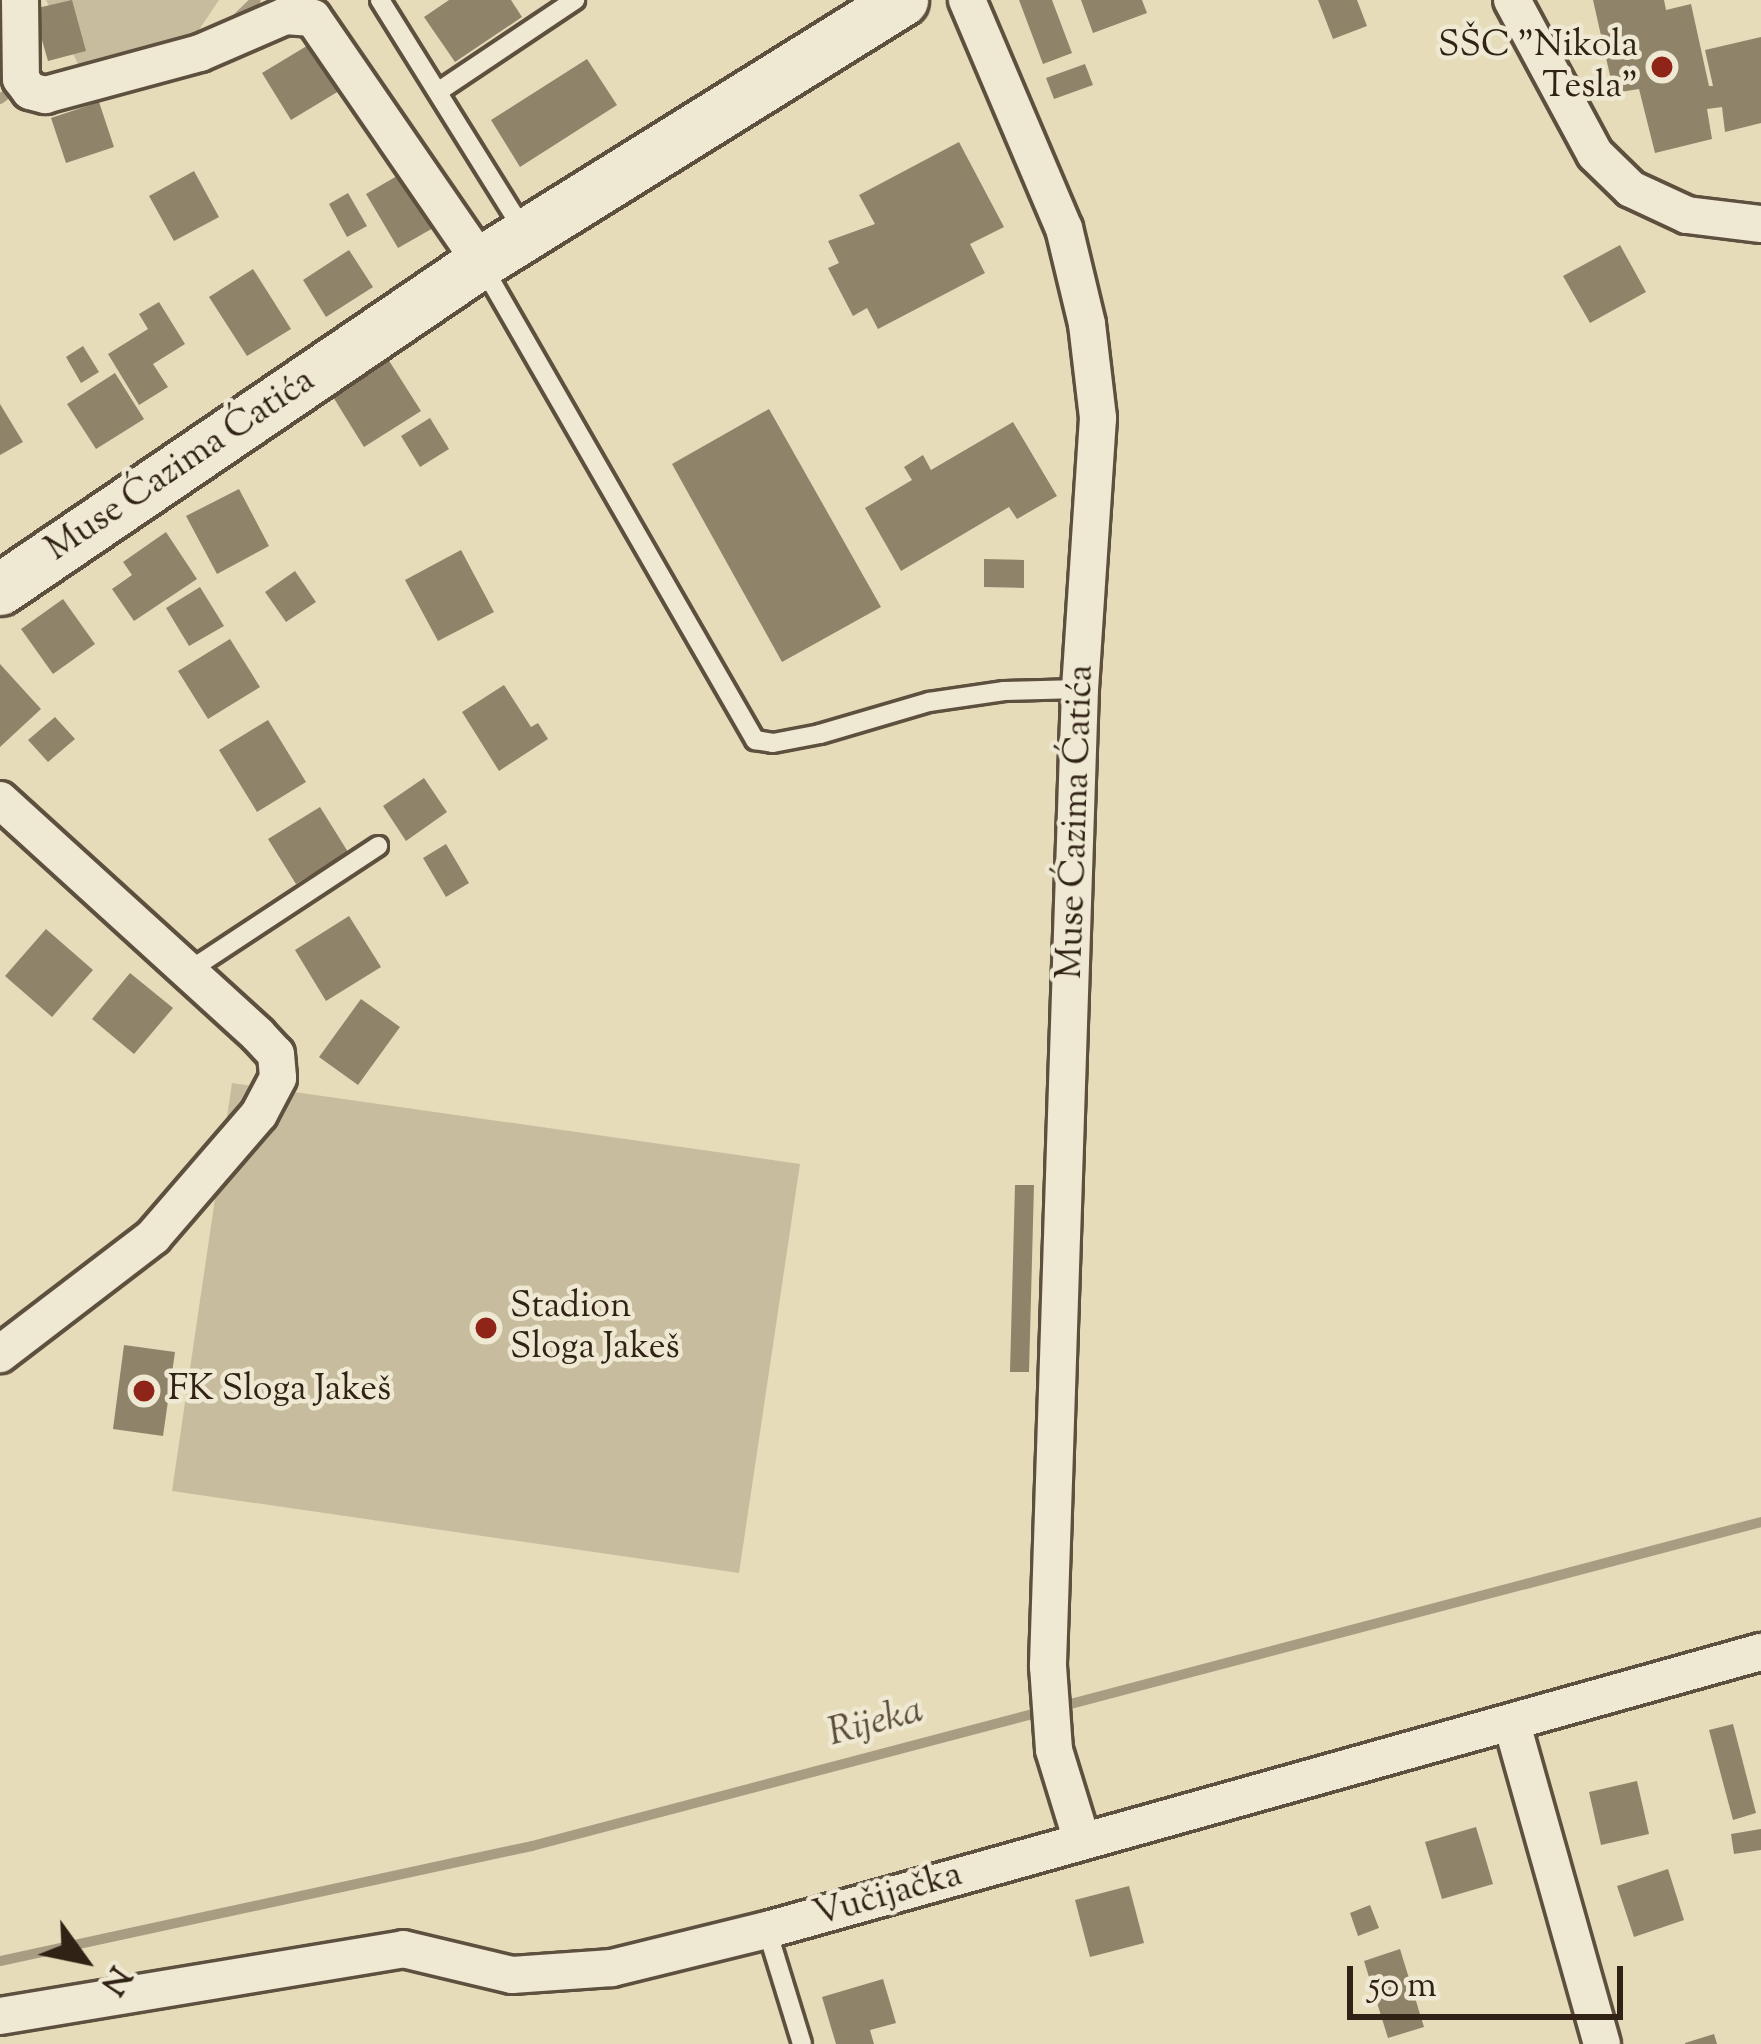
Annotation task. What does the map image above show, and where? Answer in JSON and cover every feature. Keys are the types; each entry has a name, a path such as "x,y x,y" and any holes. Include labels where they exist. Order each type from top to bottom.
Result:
{"street":[{"path":"20,0 21,79 30,91 45,95 200,53 285,16 313,18 481,262"},
{"name":"Muse Ćazima Ćatića","path":"0,589 481,262 902,0"},
{"name":"Muse Ćazima Ćatića","path":"968,0 1064,228 1087,324 1098,418 1080,689 1048,1666 1054,1750 1082,1841"},
{"path":"1512,0 1595,154 1631,189 1687,215 1761,224"},
{"path":"0,800 276,1054 278,1078 259,1114 153,1237 0,1354"},
{"name":"Vučijačka","path":"0,2016 404,1949 512,1975 612,1968 767,1930 1761,1652"},
{"path":"1512,1724 1602,2044"}],"lane":[{"path":"380,0 526,235"},
{"path":"439,91 574,0"},
{"path":"481,262 755,740 773,743 820,734 929,702 1004,691 1080,689"},
{"path":"188,972 378,846"},
{"path":"767,1930 802,2044"}],"shaded area":[{"path":"46,0 219,0 174,67 83,74"},
{"name":"Stadion Sloga Jakeš","path":"232,1083 800,1164 739,1573 172,1491"}],"building":[{"path":"72,0 86,51 48,61 33,9"},
{"path":"449,0 511,0 522,17 455,62 424,17"},
{"path":"1019,0 1052,0 1072,53 1043,64"},
{"path":"1081,0 1142,0 1147,13 1093,33"},
{"path":"1318,0 1357,0 1367,26 1333,39"},
{"path":"1593,0 1664,0 1666,10 1691,4 1709,86 1713,86 1705,50 1761,37 1761,123 1725,132 1722,107 1707,109 1712,139 1655,153 1639,89 1614,93"},
{"path":"310,44 339,91 291,120 262,73"},
{"path":"587,59 617,105 520,167 491,120"},
{"path":"1085,64 1093,85 1054,99 1046,78"},
{"path":"99,102 114,147 66,163 51,118"},
{"path":"959,142 1004,227 970,244 985,273 878,329 867,308 853,316 828,268 839,263 828,241 875,224 859,195"},
{"path":"409,169 442,223 398,248 366,194"},
{"path":"194,171 219,217 174,241 149,196"},
{"path":"348,193 367,226 347,237 329,204"},
{"path":"1620,245 1646,292 1590,323 1563,276"},
{"path":"349,250 373,287 326,317 303,280"},
{"path":"253,269 291,329 247,356 209,297"},
{"path":"159,302 185,344 153,364 168,387 139,405 108,354 148,329 139,314"},
{"path":"83,346 99,372 81,383 66,357"},
{"path":"386,356 421,411 364,447 330,392"},
{"path":"115,373 144,419 96,449 67,404"},
{"path":"0,404 23,442 0,455"},
{"path":"769,409 881,607 782,662 672,464"},
{"path":"430,418 449,449 420,467 401,436"},
{"path":"1013,422 1057,496 1017,519 1009,507 901,571 865,508 912,480 904,467 923,455 931,470"},
{"path":"239,489 269,546 217,574 186,516"},
{"path":"166,532 197,579 134,621 112,589 132,575 123,562"},
{"path":"461,550 494,612 438,641 405,580"},
{"path":"984,559 1024,560 1024,588 984,587"},
{"path":"295,571 316,602 286,622 265,592"},
{"path":"200,587 224,626 189,646 166,608"},
{"path":"63,599 95,644 53,674 21,629"},
{"path":"230,639 260,687 208,719 178,671"},
{"path":"0,664 41,709 0,747"},
{"path":"504,685 531,727 538,723 548,739 499,771 462,712"},
{"path":"55,717 75,739 48,762 28,740"},
{"path":"268,720 306,782 257,812 219,750"},
{"path":"424,778 447,812 406,841 383,806"},
{"path":"320,807 348,852 296,884 268,839"},
{"path":"446,844 469,883 446,897 423,858"},
{"path":"349,916 381,967 326,1001 295,950"},
{"path":"46,929 93,970 52,1017 5,976"},
{"path":"130,973 173,1008 134,1054 92,1019"},
{"path":"361,999 400,1027 358,1085 319,1057"},
{"path":"1015,1185 1034,1185 1029,1372 1010,1372"},
{"name":"FK Sloga Jakeš","path":"124,1345 175,1352 163,1436 113,1429"},
{"path":"1733,1724 1756,1813 1733,1820 1709,1730"},
{"path":"1637,1781 1649,1834 1601,1845 1589,1792"},
{"path":"1476,1827 1493,1884 1442,1899 1425,1842"},
{"path":"1761,1829 1761,1850 1734,1854 1731,1834"},
{"path":"1668,1869 1684,1920 1634,1937 1617,1886"},
{"path":"1129,1886 1144,1943 1090,1957 1075,1900"},
{"path":"1370,1905 1379,1928 1358,1936 1350,1913"},
{"path":"1400,1949 1424,2027 1388,2038 1364,1961"},
{"path":"883,1979 896,2023 870,2030 874,2044 836,2044 822,1997"},
{"path":"1714,2034 1717,2044 1685,2044 1685,2043"}],"waterway":[{"path":"232,23 256,0"},
{"path":"0,99 4,96"},
{"name":"Rijeka","path":"0,1961 532,1846 1761,1522"}],"place":[{"name":"SŠC \"Nikola Tesla\"","path":"1662,67"},
{"name":"Stadion Sloga Jakeš","path":"486,1328"},
{"name":"FK Sloga Jakeš","path":"144,1391"}]}
